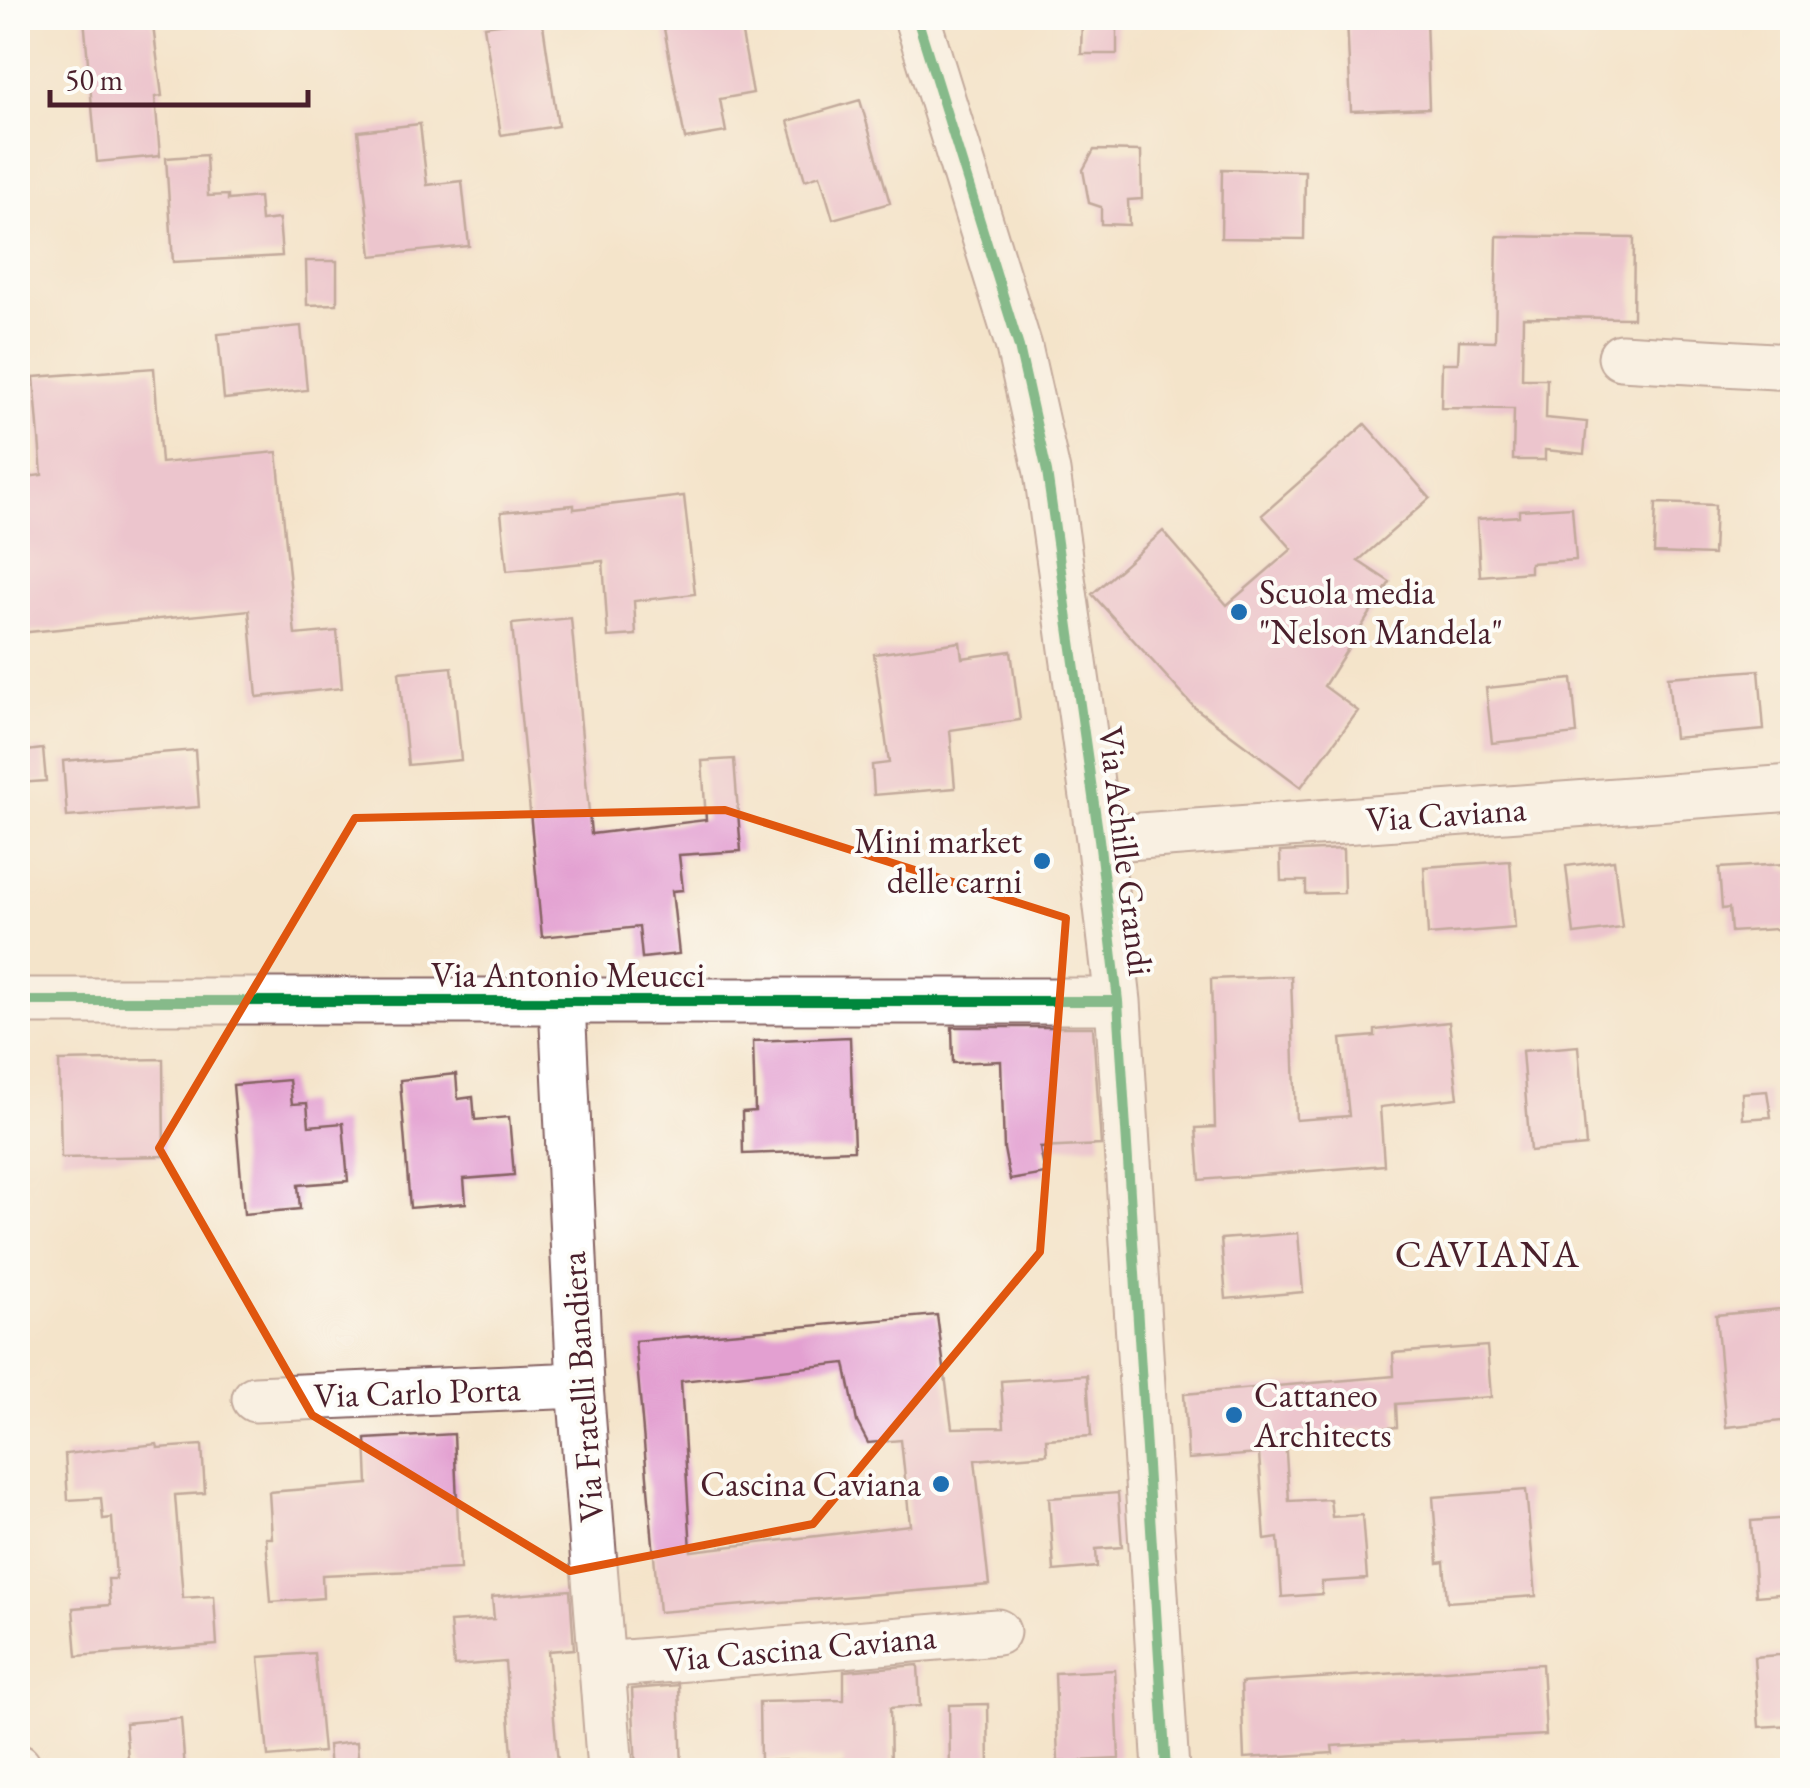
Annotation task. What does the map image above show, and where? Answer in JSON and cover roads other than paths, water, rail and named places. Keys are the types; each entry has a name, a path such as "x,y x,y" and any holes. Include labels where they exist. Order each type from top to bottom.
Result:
{"street":[{"name":"Via Achille Grandi","path":"917,18 1019,347 1047,472 1118,1000 1166,1770"},
{"path":"1622,357 1792,367"},
{"name":"Via Caviana","path":"1099,839 1792,788"},
{"name":"Via Antonio Meucci","path":"18,1001 1118,1000"},
{"name":"Via Fratelli Bandiera","path":"562,1003 580,1385 610,1770"},
{"name":"Via Carlo Porta","path":"255,1399 580,1385"},
{"name":"Via Cascina Caviana","path":"602,1664 998,1632"}],"place":[{"name":"Scuola media \"Nelson Mandela\"","path":"1239,612"},
{"name":"Mini market delle carni","path":"1042,861"},
{"name":"Cattaneo Architects","path":"1234,1415"},
{"name":"Cascina Caviana","path":"941,1484"}],"district":[{"name":"CAVIANA","path":"1488,1254"}]}
